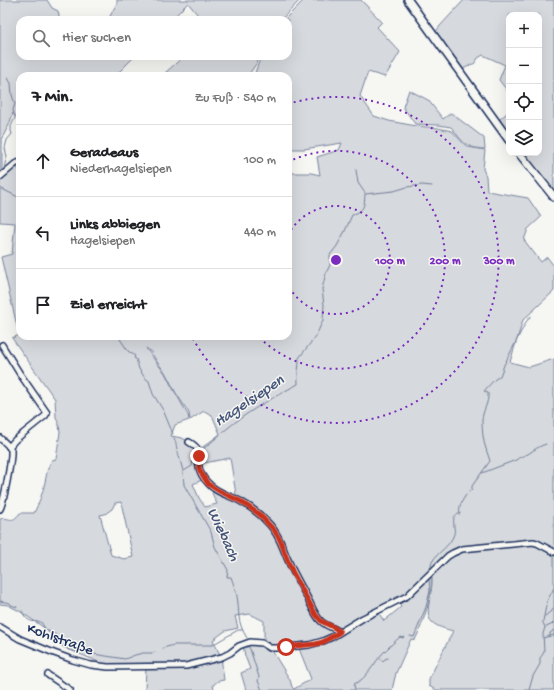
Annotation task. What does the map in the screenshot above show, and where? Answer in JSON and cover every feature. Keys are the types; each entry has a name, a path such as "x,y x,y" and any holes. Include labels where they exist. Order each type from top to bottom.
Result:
{"main road":[{"path":"408,0 506,136"},
{"path":"521,156 554,197"}],"street":[{"path":"3,174 16,164"},
{"path":"2,345 47,413 15,440 9,447"},
{"path":"0,438 9,447 11,453 4,498 0,509"},
{"path":"189,442 199,451 199,468 208,484 240,501 259,514 274,530 280,540 293,573 316,615 321,621 340,632 363,618 407,596 452,553 467,548 533,542 554,552"},
{"name":"Kohlstraße","path":"0,627 20,639 73,660 91,665 121,667 186,666 222,657 230,653 238,646 247,643 262,643 270,648 309,645 323,642 340,632"},
{"path":"48,675 70,690"}],"shaded area":[{"path":"0,0 47,0 52,8 58,11 59,16 16,16 16,60 131,60 119,72 16,72 16,116 13,113 2,138 2,170 0,173"},
{"path":"117,0 300,0 285,16 199,16 188,3 175,16 110,16"},
{"path":"304,0 361,0 382,22 377,27 400,52 385,77 368,72 360,96 374,116 389,121 452,131 468,147 485,150 483,169 486,176 487,191 528,198 541,217 528,229 524,240 541,262 547,257 554,266 554,291 523,320 510,362 529,367 554,359 554,551 536,541 461,548 447,555 410,593 340,632 316,615 339,632 323,641 277,648 264,643 264,621 250,614 235,616 238,628 225,631 213,640 221,657 224,680 218,681 213,685 214,690 145,690 146,667 108,666 63,647 43,627 8,605 0,604 0,519 14,519 20,513 34,513 42,494 49,466 52,460 56,459 60,432 56,417 55,399 12,338 16,336 16,340 292,340 292,173 311,173 320,175 317,157 339,150 342,143 304,149 292,149 292,72 255,72 260,60 292,60 292,16 288,16","holes":["146,348 151,352 165,372 189,413 190,420 204,411 212,415 220,434 199,450 193,444 182,438 171,436 175,425 189,420 188,415 165,373","230,458 237,500 217,491 212,493 217,504 205,507 193,484 204,479 199,464","121,502 133,557 124,559 111,555 100,515 105,514 112,509 115,503"]},
{"path":"464,0 554,0 554,193 524,156 542,156 542,12 506,12 506,89 499,80 505,65 483,55 478,58 475,63 461,70 435,33"},
{"path":"180,60 258,60 250,72 166,72"},
{"path":"409,90 428,100 443,119 451,113 484,138 485,149 469,146 451,127 415,124 403,107"},
{"path":"506,114 506,132 498,121"},
{"path":"16,166 16,322 1,257 12,254 15,223 0,222 0,178"},
{"path":"533,543 554,552 554,690 436,690 429,686 429,679 453,631 436,625 429,618 428,613 432,585 431,573 444,561 462,550"},
{"path":"430,574 430,597 424,617 415,640 411,639 396,673 392,690 246,690 241,673 250,669 243,645 256,642 271,649 294,689 311,679 298,646 317,644 378,612 384,621 401,607 398,602"}],"waterway":[{"path":"4,170 7,157 5,148 7,140 12,134 11,126 15,118 13,110 15,104 12,95 11,83 8,77"},
{"path":"356,170 358,183 365,193"},
{"path":"0,182 6,175"},
{"name":"Hagelsiepen","path":"204,448 231,425 250,412 298,384 299,358 316,336 323,320 324,305 322,289 326,273 330,265 330,255 337,246 352,215 362,209 365,194 394,191 422,185 432,186"},
{"name":"Wiebach","path":"0,188 16,196"},
{"path":"469,492 490,461 482,431 482,417 488,397 488,393 484,391 500,376 526,322 531,316"},
{"name":"Wiebach","path":"121,340 128,351 135,356 134,358 136,359 139,369 149,381 153,394 163,410 173,434"},
{"name":"Wiebach","path":"174,438 183,471 184,485 211,532 215,547 228,570 227,577 231,577 237,596 241,627 247,638"},
{"path":"482,473 516,460 546,444"},
{"name":"Hagelsiepen","path":"184,471 192,466 196,455"},
{"path":"430,571 435,558 447,546 454,534 454,519 455,516 460,514 460,506 466,495"},
{"path":"410,636 414,637 426,607 430,591 429,578"},
{"path":"529,690 533,676 540,664 540,658 544,651 543,634 545,627 543,621 547,601 554,588"},
{"path":"0,601 10,603 11,605 17,607"},
{"path":"545,616 554,609"},
{"path":"22,611 25,617 29,620 41,622 46,630 55,634 68,650 125,659 143,653 155,652"},
{"path":"546,627 554,622"},
{"path":"163,648 174,645 212,645 238,630 242,630"},
{"path":"550,636 550,633 554,630"},
{"path":"543,638 554,635"},
{"path":"355,690 354,684 366,675 382,654 393,643 400,637 404,637"},
{"name":"Wiebach","path":"248,646 262,690"},
{"path":"380,659 383,661 388,658"}],"route":[{"path":"199,456 199,468 202,476 208,484 240,501 259,514 271,526 280,540 293,573 316,615 325,624 340,632 323,642 316,644 286,647"}]}
